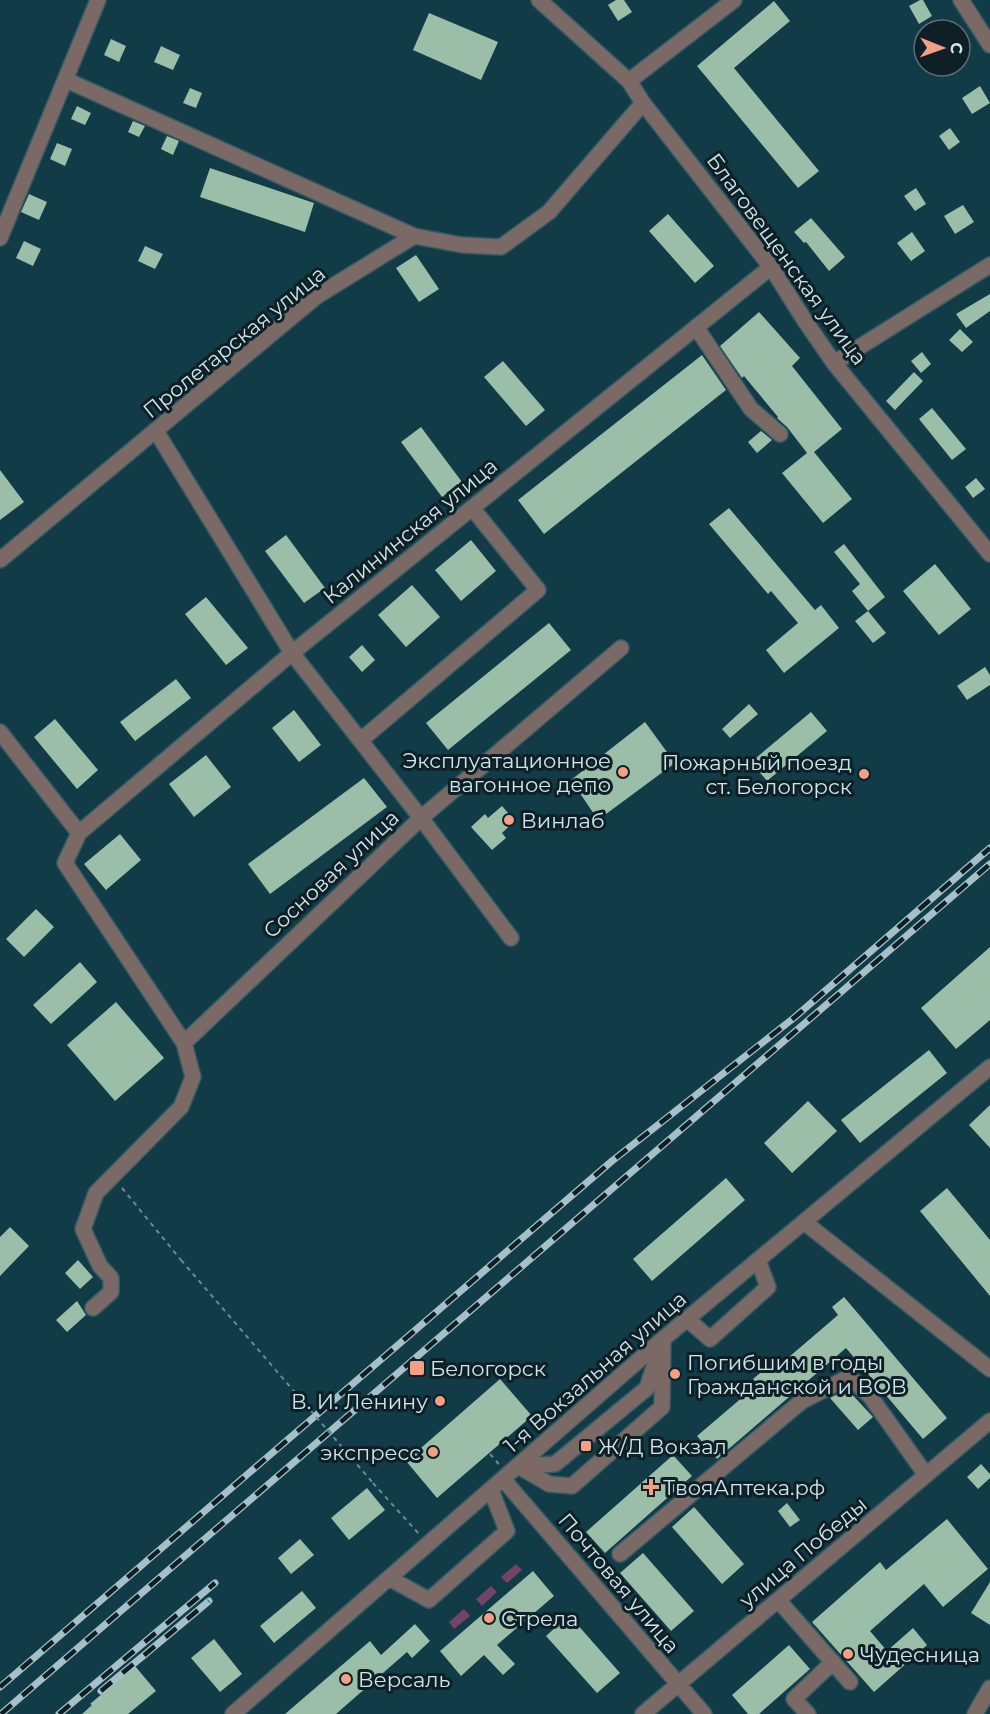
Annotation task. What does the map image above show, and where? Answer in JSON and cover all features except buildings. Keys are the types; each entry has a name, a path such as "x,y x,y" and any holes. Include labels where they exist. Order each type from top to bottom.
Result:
{"street":[{"path":"0,238 98,0"},
{"name":"Благовещенская улица","path":"539,0 629,81 643,103 771,267 834,363 990,554"},
{"path":"629,81 735,0"},
{"path":"961,0 990,45"},
{"path":"66,80 414,236 462,245 501,247 549,213 643,103"},
{"name":"Пролетарская улица","path":"0,560 317,296 414,236"},
{"path":"834,363 990,266"},
{"name":"Калининская улица","path":"79,834 292,653 771,267"},
{"path":"696,327 751,409 780,434"},
{"path":"156,431 292,653 422,818 511,938"},
{"path":"361,740 538,590 473,509"},
{"name":"Сосновая улица","path":"184,1043 422,818 621,648"},
{"path":"0,732 79,834 65,863 184,1043 193,1077 181,1107 96,1193 82,1229 100,1266 111,1278 111,1292 93,1308"},
{"name":"1-я Вокзальная улица","path":"233,1714 491,1490 500,1475 518,1466 663,1339 990,1067"},
{"path":"804,1222 990,1369"},
{"path":"687,1319 710,1339 768,1287 759,1260"},
{"path":"518,1466 549,1484 572,1486 662,1407 663,1339"},
{"path":"518,1466 555,1464 647,1388 663,1339"},
{"path":"620,1554 802,1401 849,1377 870,1396 926,1475"},
{"name":"улица Победы","path":"643,1714 990,1421"},
{"name":"Почтовая улица","path":"500,1475 704,1714"},
{"path":"389,1578 429,1600 507,1531 491,1490"},
{"path":"779,1601 850,1682"},
{"path":"808,1714 794,1699 833,1662"},
{"path":"975,1714 990,1688"}],"path":[{"path":"113,1176 181,1260 392,1503"},
{"path":"490,1454 498,1462 500,1475"}],"shaded area":[{"path":"516,1564 522,1570 507,1583 501,1577"},
{"path":"491,1586 497,1592 482,1606 476,1599"},
{"path":"464,1609 470,1616 454,1629 449,1622"}],"railway":[{"path":"0,1687 612,1161 795,1017 990,848"},
{"path":"1,1714 990,864"},
{"path":"59,1714 215,1583"},
{"path":"101,1691 209,1601"}],"place":[{"name":"Эксплуатационное вагонное депо","path":"623,772"},
{"name":"Пожарный поезд ст. Белогорск","path":"864,774"},
{"name":"Винлаб","path":"509,820"},
{"name":"Белогорск","path":"417,1368"},
{"name":"Погибшим в годы Гражданской и ВОВ","path":"675,1374"},
{"name":"В. И. Ленину","path":"440,1401"},
{"name":"Ж/Д Вокзал","path":"586,1446"},
{"name":"экспресс","path":"433,1452"},
{"name":"ТвояАптека.рф","path":"651,1487"},
{"name":"Стрела","path":"489,1618"},
{"name":"Чудесница","path":"848,1654"},
{"name":"Версаль","path":"346,1679"}]}
